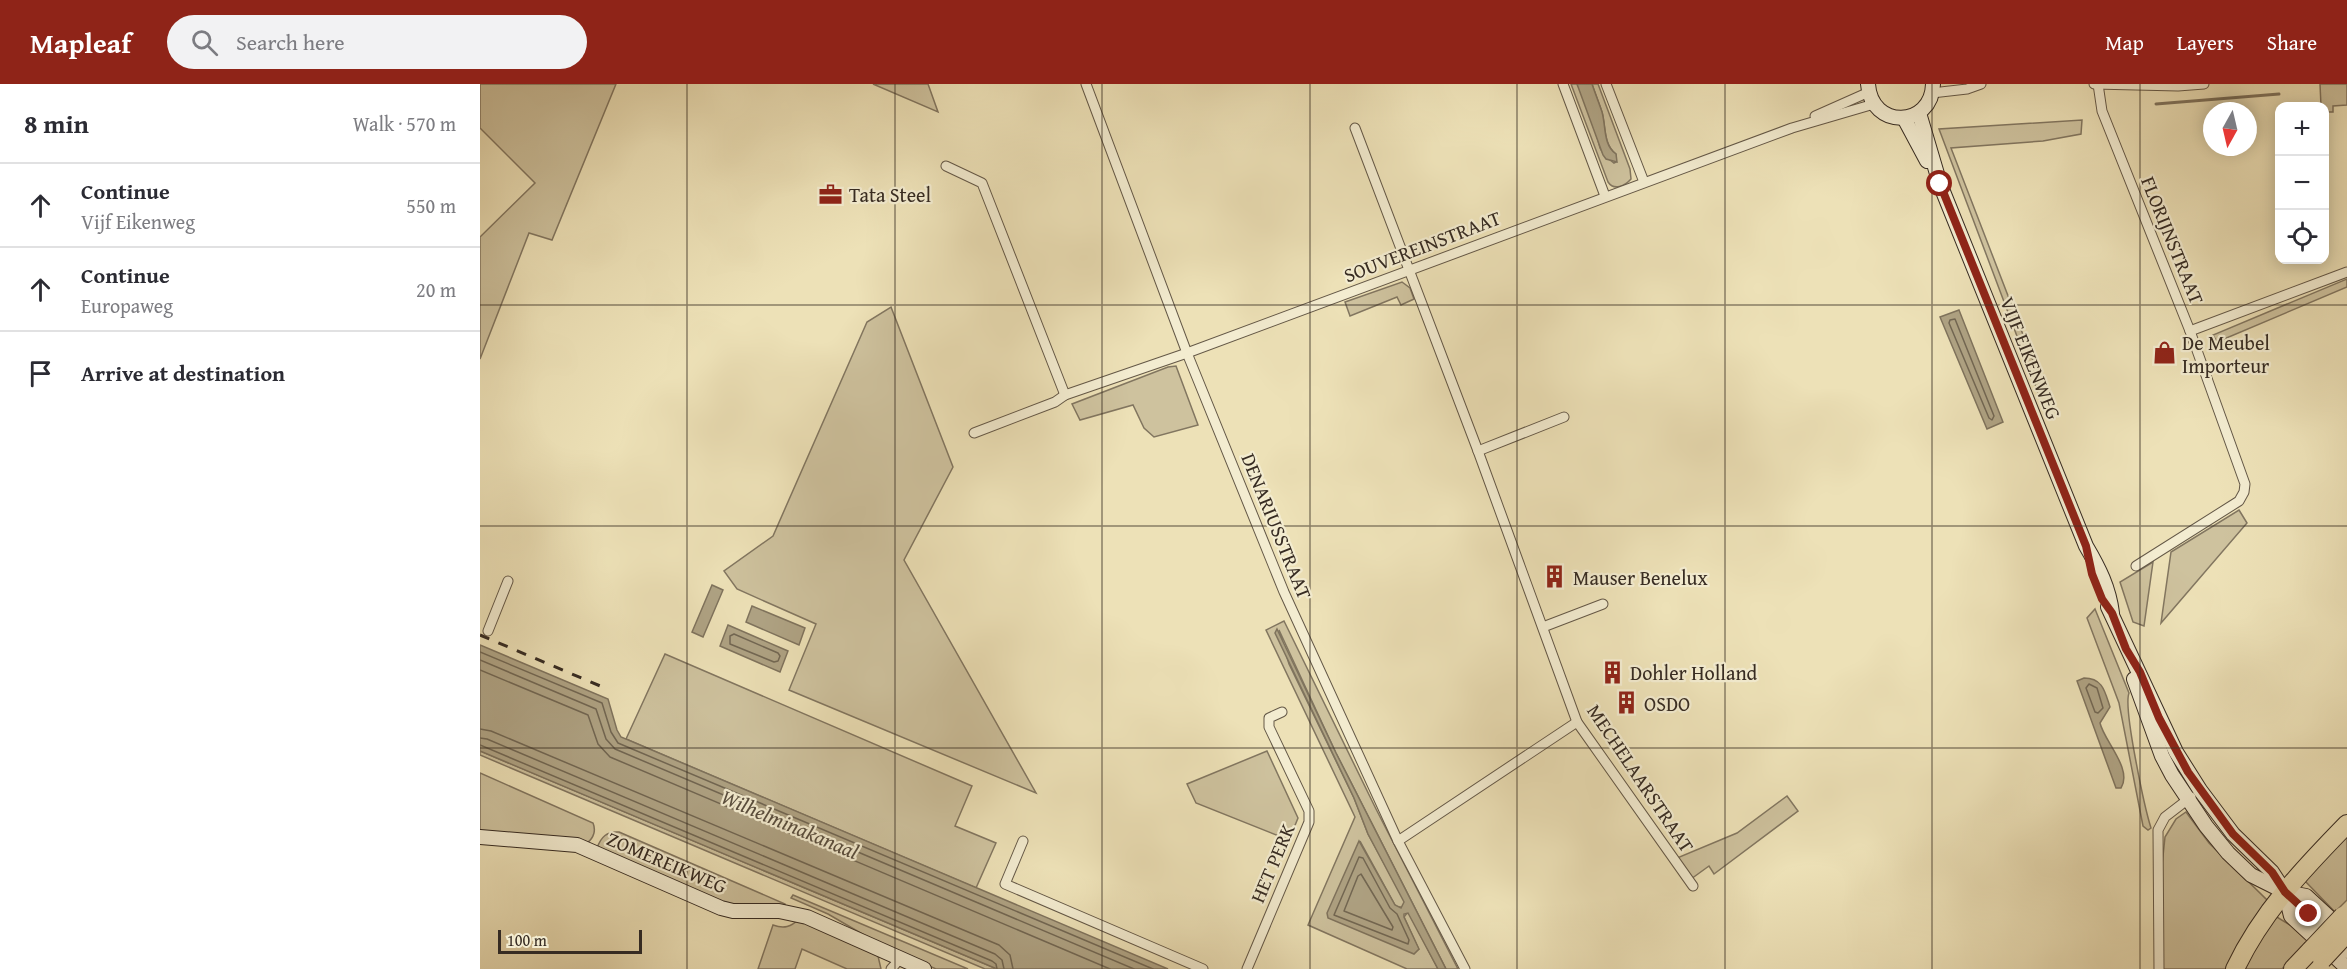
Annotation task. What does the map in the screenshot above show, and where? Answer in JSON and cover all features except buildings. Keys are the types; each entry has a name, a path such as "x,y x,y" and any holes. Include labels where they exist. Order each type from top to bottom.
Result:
{"highway":[{"path":"2235,969 2250,938 2295,877 2347,824"},
{"path":"2293,969 2315,959 2346,923"}],"main road":[{"path":"1870,93 1887,115 1904,118 1925,108 1932,89"},
{"name":"VIJF EIKENWEG","path":"1918,113 1940,184 2086,546 2092,574 2102,599 2112,613 2126,649 2131,672 2162,756 2187,800 2221,844 2251,875 2285,892"},
{"name":"VIJF EIKENWEG","path":"1904,118 1940,184"},
{"name":"VIJF EIKENWEG","path":"2126,649 2140,672 2176,752 2200,790 2233,834 2272,872 2285,892"},
{"name":"ZOMEREIKWEG","path":"480,837 577,845 721,908 733,911 762,910 807,917 868,945 897,966 924,969"},
{"path":"2285,892 2306,896 2346,923"},
{"path":"2285,892 2347,951"},
{"path":"2285,892 2291,916 2347,968"}],"street":[{"name":"DENARIUSSTRAAT","path":"1086,84 1187,353 1284,592 1398,841 1465,969"},
{"path":"1563,84 1605,196"},
{"path":"1606,84 1644,182"},
{"path":"1932,89 1967,89 1981,84"},
{"path":"2097,84 2178,86 2204,84"},
{"name":"FLORIJNSTRAAT","path":"2097,84 2102,111 2190,331 2246,484 2239,501 2136,566"},
{"name":"SOUVEREINSTRAAT","path":"974,433 1055,402 1065,395 1187,353 1792,128 1870,93"},
{"name":"MECHELAARSTRAAT","path":"1355,128 1544,627 1577,722 1693,886"},
{"path":"946,166 982,183 1065,395"},
{"path":"2190,331 2347,272"},
{"path":"1478,451 1564,417"},
{"path":"488,631 508,581"},
{"path":"1544,627 1603,604"},
{"name":"HET PERK","path":"1247,967 1309,822 1309,811 1269,727 1269,718 1282,712"},
{"path":"1398,841 1577,722"},
{"path":"2159,969 2158,830 2165,817 2200,790"},
{"path":"1023,841 1005,884 1203,969"},
{"path":"1247,967 1258,969"}],"shaded area":[{"path":"480,84 616,84 552,240 529,233 480,359 480,237 535,183 480,128"},
{"path":"873,84 928,84 938,112"},
{"path":"1571,84 1577,84 1579,87 1593,121 1600,148 1604,155 1614,163 1616,154 1607,140 1602,112 1592,84 1598,84 1630,169 1631,179 1626,184 1616,187 1608,182"},
{"path":"2320,84 2347,84 2347,105 2333,106 2333,112 2329,112 2329,102 2321,102"},
{"path":"2082,120 2081,134 2043,141 1951,148 2044,389 2038,392 1939,129"},
{"path":"2347,279 2347,287 2217,342 2213,335"},
{"path":"1402,282 1410,288 1414,299 1401,305 1397,297 1350,316 1345,302"},
{"path":"891,307 953,467 904,560 1036,793 789,690 816,624 737,589 724,571 773,536 867,322"},
{"path":"1176,366 1198,425 1154,437 1144,428 1133,405 1080,420 1072,404 1168,367"},
{"path":"2239,510 2247,523 2161,623 2171,552"},
{"path":"2153,562 2144,626 2133,622 2120,582"},
{"path":"2095,609 2129,693 2129,718 2151,828 2148,830 2143,826 2119,703 2087,618"},
{"path":"1284,621 1458,969 1446,969 1336,753 1279,630 1289,664 1354,798 1368,834 1405,902 1403,907 1395,905 1360,841 1419,950 1404,917 1407,913 1438,969 1407,969 1308,925 1355,817 1266,630"},
{"path":"665,654 972,786 955,826 996,843 976,888 626,739"},
{"path":"480,751 997,969 985,969 480,755"},
{"path":"1267,751 1298,818 1289,840 1196,803 1187,784"},
{"path":"480,773 593,823 593,836 587,843 480,832"},
{"path":"1787,796 1798,811 1714,874 1709,866 1691,879 1677,858 1737,833"},
{"path":"2186,812 2209,843 2267,900 2268,904 2230,969 2159,969 2161,875 2165,837 2176,819"},
{"path":"619,832 785,904 785,908 729,905 597,848 605,835"},
{"path":"2347,833 2347,900 2335,912 2304,880"},
{"path":"793,895 968,969 936,969 883,946 828,914 791,898"},
{"path":"2272,914 2290,925 2308,941 2282,969 2241,969"},
{"path":"799,919 878,956 881,969 847,969 802,949 795,969 758,969 773,925 787,926"}],"water":[{"path":"1577,84 1592,84 1602,112 1607,140 1616,154 1617,162 1606,159 1603,155"},
{"path":"1959,310 2003,422 1987,429 1940,317"},
{"path":"712,585 723,590 703,637 692,632"},
{"path":"752,606 805,628 799,645 746,622"},
{"path":"728,625 788,651 780,672 720,646"},
{"path":"1277,629 1336,753 1446,969 1438,969 1408,913 1404,914 1404,917 1419,949 1414,954 1328,918 1327,913 1359,841 1395,905 1401,908 1404,902 1368,834 1354,798 1275,633"},
{"name":"Wilhelminakanaal","path":"480,645 608,699 621,737 1168,969 997,969 480,751"},
{"path":"2084,678 2099,683 2110,707 2100,723 2121,764 2124,780 2121,788 2116,788 2077,681"}],"waterway":[{"path":"2156,104 2279,94"}],"railway":[{"path":"480,635 605,688"}],"place":[{"name":"Tata Steel","path":"831,194"},
{"name":"De Meubel Importeur","path":"2164,353"},
{"name":"Mauser Benelux","path":"1555,577"},
{"name":"Dohler Holland","path":"1612,672"},
{"name":"OSDO","path":"1626,703"}],"route":[{"path":"1940,184 2086,546 2092,574 2102,599 2112,613 2126,649 2140,672 2176,752 2233,834 2272,872 2285,892 2309,914"}]}
